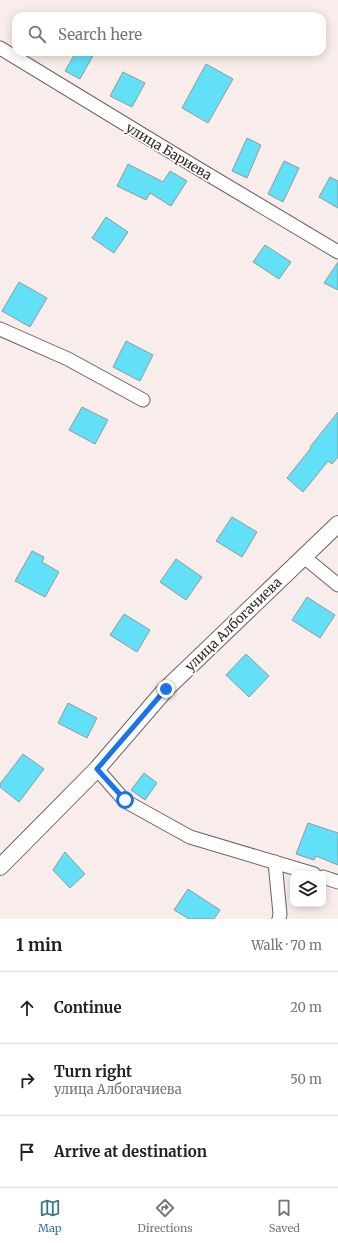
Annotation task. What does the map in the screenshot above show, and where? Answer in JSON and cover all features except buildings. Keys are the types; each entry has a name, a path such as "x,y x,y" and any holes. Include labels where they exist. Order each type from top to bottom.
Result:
{"street":[{"name":"улица Бариева","path":"0,48 12,55"},
{"name":"улица Бариева","path":"13,56 338,252"},
{"path":"0,329 68,359 143,400"},
{"name":"улица Албогачиева","path":"0,867 97,769 166,689 338,524"},
{"path":"304,557 338,585"},
{"path":"97,769 125,800 190,837 304,871"},
{"path":"275,862 280,914 279,919"},
{"path":"326,878 338,882"}],"route":[{"path":"125,800 97,769 166,689"}]}
